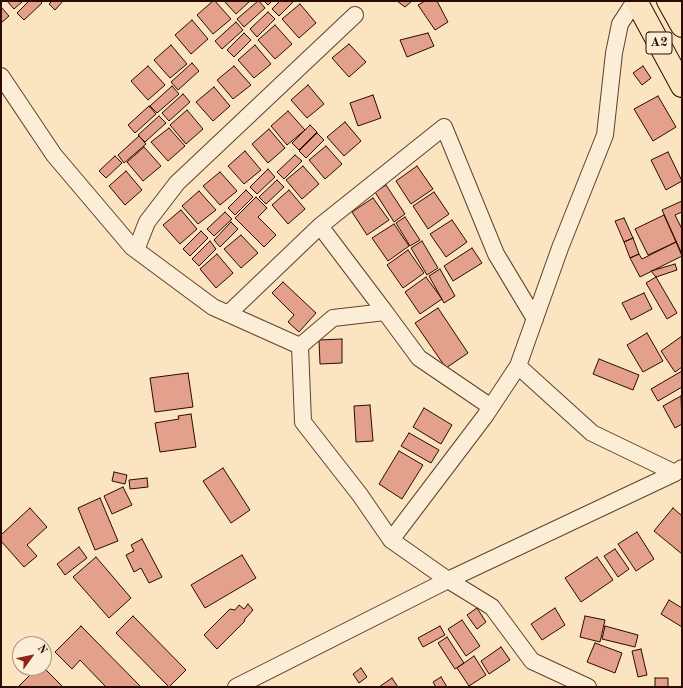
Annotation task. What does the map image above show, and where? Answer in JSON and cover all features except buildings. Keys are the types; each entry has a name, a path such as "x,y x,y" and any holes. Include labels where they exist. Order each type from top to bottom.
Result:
{"highway":[{"name":"A2","path":"636,1 682,86"},
{"name":"A2","path":"668,1 682,26"}],"street":[{"path":"391,540 485,416 518,366 560,248 605,135 614,53 620,24 636,1"},
{"path":"136,250 147,222 177,183 355,15"},
{"path":"1,76 54,155 136,250 213,307 300,346"},
{"path":"228,314 320,226 444,127 496,254 535,319"},
{"path":"320,226 419,358 491,407"},
{"path":"300,346 333,318 385,312"},
{"path":"300,346 303,422 360,495 391,540 448,580 492,607 532,661 588,687"},
{"path":"518,366 592,433 678,470"},
{"path":"236,687 448,580 678,470"}]}
